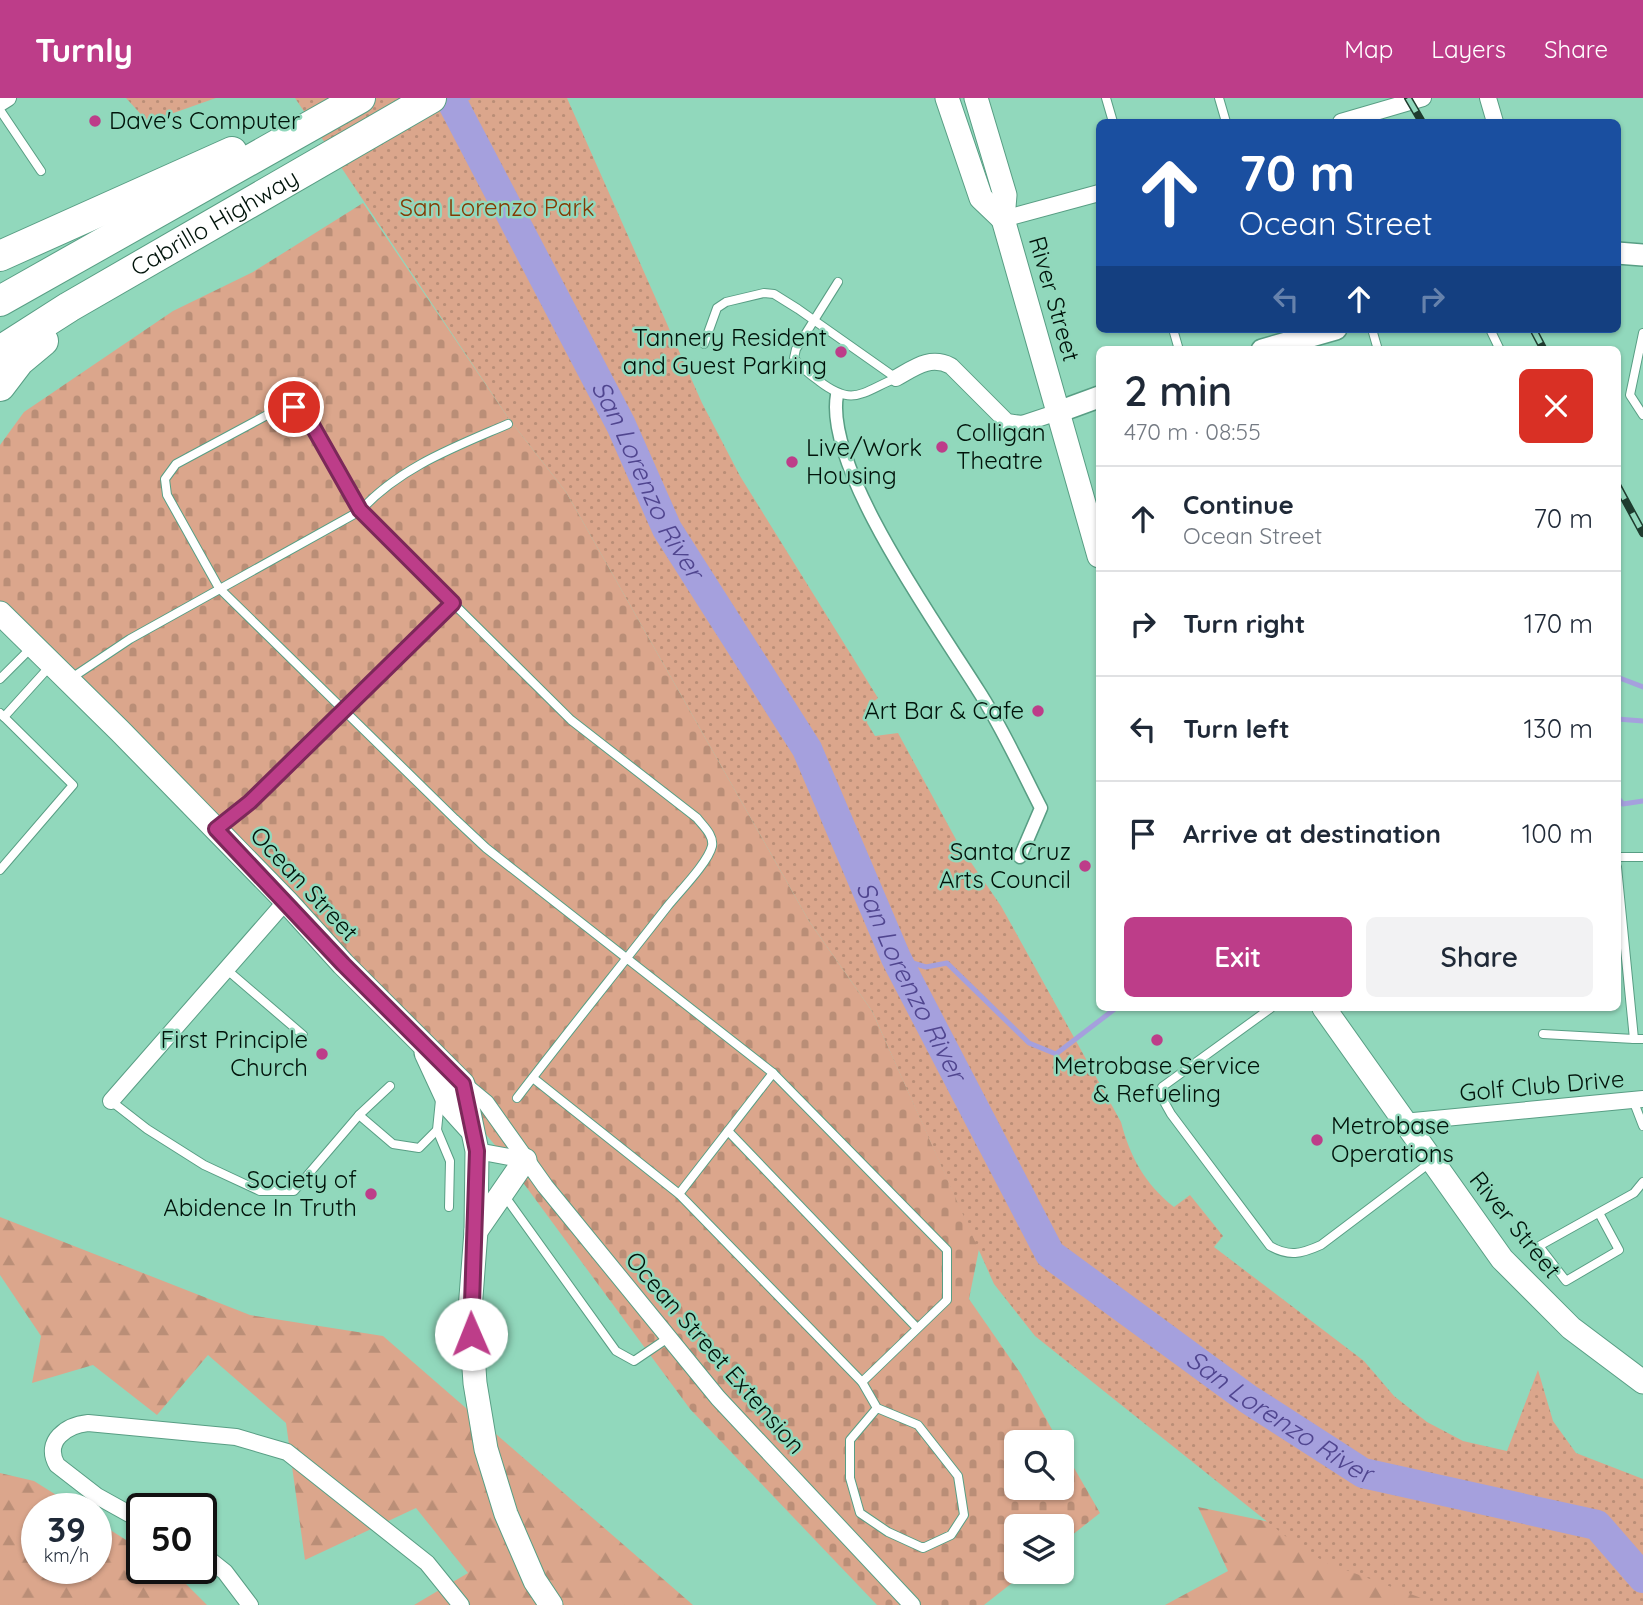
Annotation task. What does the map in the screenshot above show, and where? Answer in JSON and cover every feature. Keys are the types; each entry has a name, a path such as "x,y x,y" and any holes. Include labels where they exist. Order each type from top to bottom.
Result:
{"highway":[{"name":"Cabrillo Highway","path":"0,351 69,307 431,98"},
{"name":"Cabrillo Highway","path":"0,301 358,99"},
{"path":"0,257 252,143 358,99"},
{"path":"0,386 19,361 48,338 226,217"}],"main road":[{"name":"River Street","path":"947,98 981,198 1003,219"},
{"name":"River Street","path":"976,98 1005,195 1003,219 1096,545"},
{"name":"Ocean Street","path":"0,613 216,829 343,964 421,1042 452,1087"},
{"name":"River Street","path":"1326,1011 1402,1122 1502,1259 1571,1328 1643,1382"},
{"path":"452,1087 477,1151 476,1231 470,1310 475,1383 486,1449 506,1514 535,1581 551,1605"},
{"path":"476,1231 525,1160"}],"street":[{"path":"0,103 8,98"},
{"path":"1351,119 1423,98"},
{"path":"1488,98 1494,119"},
{"path":"1003,219 1096,194"},
{"path":"1621,253 1643,255"},
{"path":"1277,344 1326,335"},
{"path":"896,378 928,361 942,361 951,366 1007,422 1022,424 1096,398"},
{"path":"837,394 834,410 854,483 916,593 980,692 1041,808 1020,857"},
{"path":"111,1101 286,901"},
{"name":"Ocean Street","path":"452,1087 486,1102 525,1160"},
{"name":"Golf Club Drive","path":"1402,1122 1638,1100"},
{"path":"477,1151 525,1160"},
{"name":"Ocean Street Extension","path":"525,1160 718,1398 912,1605"},
{"path":"126,1512 97,1496 57,1465 53,1454 56,1439 71,1426 88,1423 217,1434 250,1440 287,1452 398,1538 427,1563 461,1605"},
{"path":"217,1566 250,1605"},
{"path":"447,1588 450,1605"}],"lane":[{"path":"1106,98 1112,119"},
{"path":"1219,98 1225,119"},
{"path":"0,110 41,171"},
{"path":"838,282 813,319 796,349 794,358 799,366 837,394 856,395 896,378"},
{"path":"704,344 717,308 726,302 764,293 774,294 896,378"},
{"path":"1643,333 1630,395 1643,415"},
{"path":"517,1098 533,1078 627,958 695,871 712,846 711,836 697,818 571,720 360,510 308,418 294,407 276,409 176,464 165,479 167,495 219,589 486,848 627,958 773,1073 947,1250 947,1300 862,1382"},
{"path":"0,870 73,785 2,715 60,673 130,639 360,510 372,497 418,466 508,424"},
{"path":"216,829 250,802 453,603"},
{"path":"0,679 32,647"},
{"path":"1621,857 1643,857"},
{"path":"1543,1034 1639,1039 1621,898"},
{"path":"226,969 303,1035"},
{"path":"1266,1011 1161,1087 1162,1098 1171,1114 1270,1246 1284,1254 1303,1254 1321,1245 1431,1162"},
{"path":"679,1194 773,1073"},
{"path":"533,1078 679,1194 862,1382 877,1408 918,1425 958,1476 964,1515 951,1535 923,1548 888,1532 860,1513 850,1478 850,1440 877,1408"},
{"path":"111,1101 147,1129 204,1165 260,1191 294,1191 359,1115 390,1086"},
{"path":"359,1115 393,1144 419,1147 436,1129 452,1087"},
{"path":"1638,1100 1643,1126"},
{"path":"436,1129 450,1161 449,1207"},
{"path":"728,1131 917,1328"},
{"path":"1599,1213 1619,1250 1566,1281 1539,1246 1634,1193 1643,1182"},
{"path":"503,1192 616,1351 634,1361 668,1338"}],"green space":[{"path":"126,98 216,98 148,122"},
{"name":"San Lorenzo Park","path":"295,98 567,98 702,403 740,476 878,698 870,705 867,723 875,736 898,733 959,845 1001,906 1121,1122 1134,1158 1147,1179 1174,1207 1190,1195 1223,1236 1214,1247 1364,1361 1394,1396 1427,1422 1463,1441 1507,1451 1538,1370 1553,1421 1576,1453 1643,1479 1643,1605 1440,1605 1327,1563 1299,1547 1035,1336 994,1284 872,1011 809,921 566,492 509,419"},
{"path":"363,203 509,419 566,492 809,921 872,1011 979,1249 969,1299 1021,1374 1052,1430 1004,1430 1004,1500 1074,1500 1074,1468 1100,1513 1074,1534 1074,1514 1004,1514 1004,1584 1011,1584 984,1605 877,1605 690,1409 499,1150 377,1004 0,611 0,445 24,412 173,311 253,272"},
{"path":"0,1217 250,1315 383,1336 693,1605 414,1605 468,1573 416,1508 305,1560 286,1423 208,1355 157,1415 93,1365 32,1383 41,1336 0,1275"},
{"path":"0,1473 34,1481 53,1493 21,1493 21,1584 112,1584 112,1531 126,1540 126,1584 186,1584 207,1605 0,1605"},
{"path":"1198,1507 1515,1573 1491,1605 1165,1605 1228,1571"}],"waterway":[{"name":"San Lorenzo River","path":"450,98 621,425 667,529 807,749 896,958 1050,1254 1248,1399 1363,1473 1597,1525 1643,1578"},
{"path":"453,103 468,98"},
{"path":"1621,679 1643,687"},
{"path":"1621,719 1643,721"},
{"path":"1621,802 1623,804 1643,801"},
{"path":"896,958 926,967 947,963 1029,1043 1056,1054 1112,1011"}],"railway":[{"path":"1408,98 1420,119"},
{"path":"1535,333 1542,346"},
{"path":"1621,492 1643,533"}],"place":[{"name":"Dave's Computer","path":"95,121"},
{"name":"Tannery Resident and Guest Parking","path":"841,352"},
{"name":"Colligan Theatre","path":"942,447"},
{"name":"Live/Work Housing","path":"792,462"},
{"name":"Art Bar & Cafe","path":"1038,711"},
{"name":"Santa Cruz Arts Council","path":"1085,866"},
{"name":"Metrobase Service & Refueling","path":"1157,1040"},
{"name":"First Principle Church","path":"322,1054"},
{"name":"Metrobase Operations","path":"1317,1140"},
{"name":"Society of Abidence In Truth","path":"371,1194"}],"route":[{"path":"294,407 300,409 308,418 360,510 453,603 250,802 216,829 343,964 463,1084 470,1128 477,1151 471,1334"}]}
